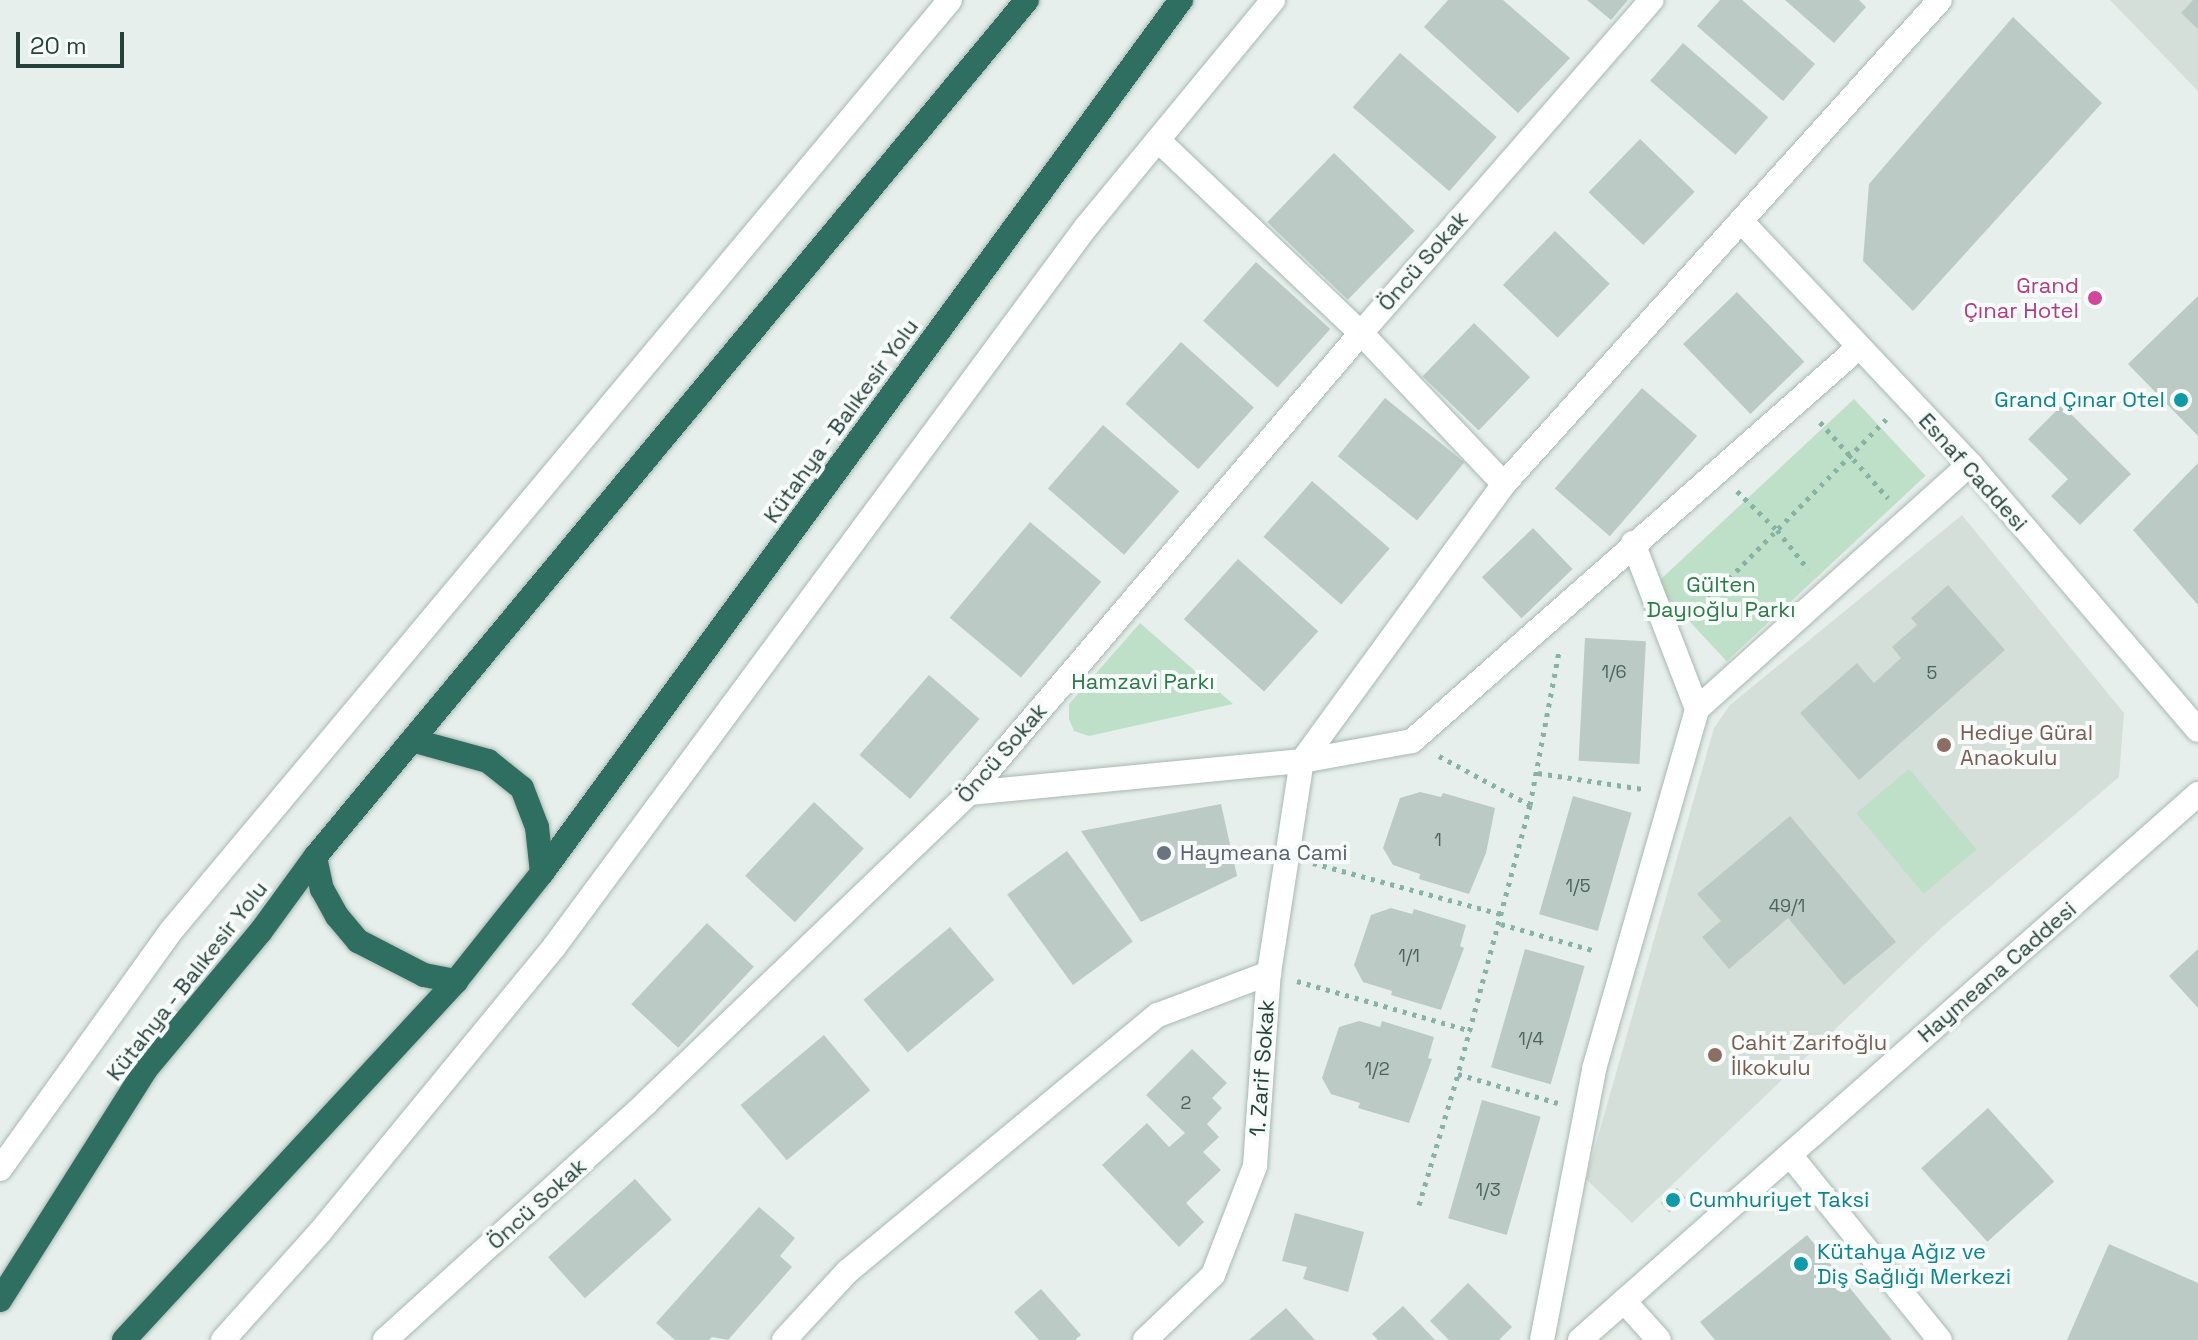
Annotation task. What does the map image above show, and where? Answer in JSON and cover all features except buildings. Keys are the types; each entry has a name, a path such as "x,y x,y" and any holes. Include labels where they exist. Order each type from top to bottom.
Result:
{"highway":[{"name":"Kütahya - Balıkesir Yolu","path":"0,1300 146,1069 261,931 315,857 415,741 1027,0"},
{"name":"Kütahya - Balıkesir Yolu","path":"124,1340 456,981 542,873 1181,0"},
{"path":"415,741 488,761 522,788 537,827 542,873"},
{"path":"315,857 322,889 337,916 358,941 424,975 456,981"}],"street":[{"path":"0,1169 171,931 950,0"},
{"path":"223,1340 320,1232 554,947 1076,240 1273,0"},
{"name":"Öncü Sokak","path":"385,1340 646,1103 969,793 1361,333 1652,0"},
{"path":"1302,761 1504,484 1940,0"},
{"path":"1158,140 1361,333 1504,484"},
{"name":"Esnaf Caddesi","path":"1741,221 1970,464 2198,730"},
{"path":"969,793 1302,761 1412,741 1633,543 1719,473 1859,347"},
{"path":"1542,1340 1586,1111 1625,959 1697,709 1970,464"},
{"path":"1633,543 1697,709"},
{"name":"1. Zarif Sokak","path":"1145,1340 1213,1275 1255,1166 1269,973 1302,761"},
{"name":"Haymeana Caddesi","path":"1580,1340 2198,794"},
{"path":"784,1340 848,1271 1158,1015 1269,973"},
{"path":"1790,1155 1940,1340"},
{"path":"1624,1301 1659,1340"}],"path":[{"path":"1699,624 1694,612 1906,399"},
{"path":"1800,400 1891,501"},
{"path":"1719,473 1777,530 1811,573"},
{"path":"1419,1205 1504,915 1538,773 1561,642"},
{"path":"1412,741 1530,805"},
{"path":"1538,773 1673,794"},
{"path":"1289,856 1504,915"},
{"path":"1501,924 1625,959"},
{"path":"1269,973 1471,1031"},
{"path":"1458,1074 1586,1111"}],"shaded area":[{"path":"2110,0 2198,0 2198,91"},
{"path":"1962,515 2124,713 2119,777 1939,930 1632,1223 1586,1179 1714,728 1730,705"}],"green space":[{"name":"Gülten Dayıoğlu Parkı","path":"1854,399 1926,476 1727,661 1655,585"},
{"name":"Hamzavi Parkı","path":"1140,623 1233,704 1089,736 1074,731 1069,719 1069,704"},
{"path":"1909,769 1976,849 1924,894 1856,813"}],"place":[{"name":"Grand Çınar Hotel","path":"2095,298"},
{"name":"Grand Çınar Otel","path":"2181,400"},
{"name":"Hediye Güral Anaokulu","path":"1944,745"},
{"name":"Haymeana Cami","path":"1164,853"},
{"name":"Cahit Zarifoğlu İlkokulu","path":"1715,1055"},
{"name":"Cumhuriyet Taksi","path":"1673,1200"},
{"name":"Kütahya Ağız ve Diş Sağlığı Merkezi","path":"1801,1264"}]}
